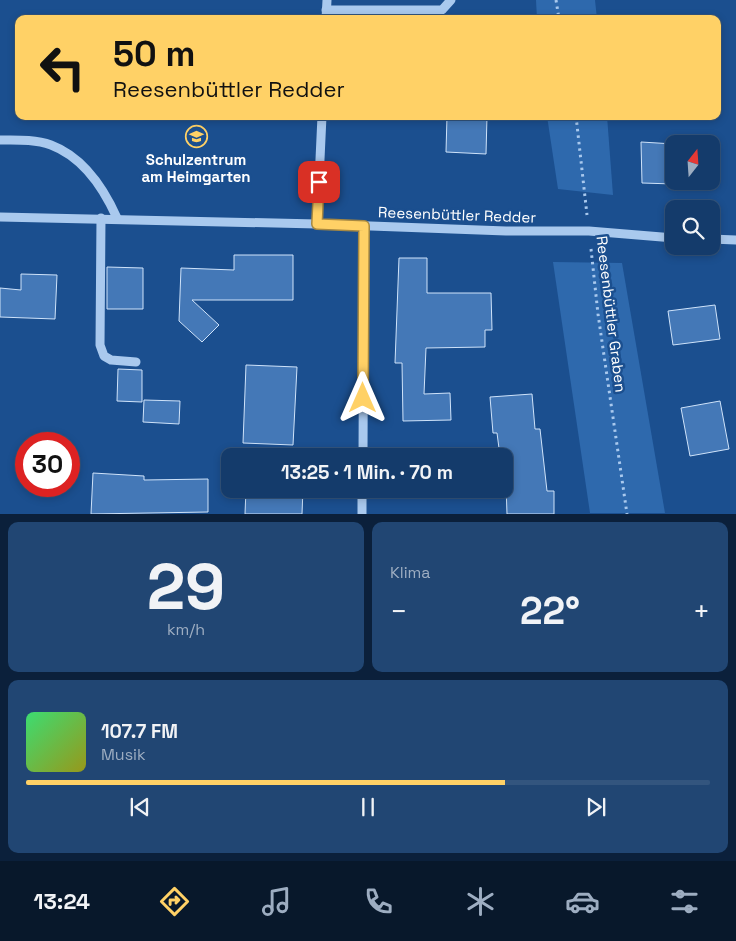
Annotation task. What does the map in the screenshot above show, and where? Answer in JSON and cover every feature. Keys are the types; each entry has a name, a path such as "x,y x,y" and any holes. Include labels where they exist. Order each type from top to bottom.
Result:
{"street":[{"path":"327,0 326,14 442,10 451,0"},
{"path":"317,224 322,120"},
{"path":"0,140 22,140 50,145 69,156 90,173 109,200 117,218"},
{"name":"Reesenbüttler Redder","path":"0,216 506,231 589,231 665,237"},
{"path":"101,218 100,345 104,356 111,360 136,362"},
{"path":"363,448 364,226"},
{"path":"720,239 736,240"},
{"path":"362,498 362,514"}],"path":[{"path":"556,0 558,15"},
{"name":"Reesenbüttler Graben","path":"576,120 598,314 627,514"}],"shaded area":[{"path":"536,0 595,0 597,15 537,15"},
{"path":"548,120 607,120 613,195 558,189"},
{"path":"553,262 622,263 665,513 590,513"}],"building":[{"path":"447,120 487,120 486,154 446,152"},
{"path":"641,142 665,143 665,184 642,183"},
{"path":"234,255 293,255 293,300 192,300 219,325 202,342 179,321 181,268 234,270"},
{"path":"399,258 427,258 427,293 491,293 492,330 485,330 485,347 426,348 424,394 450,393 451,420 403,421 402,363 395,363"},
{"path":"107,267 143,268 143,309 107,309"},
{"path":"21,274 57,275 55,319 0,317 0,288 21,290"},
{"path":"715,305 720,339 673,345 668,311"},
{"path":"246,365 297,367 293,445 243,443"},
{"path":"118,369 142,370 142,402 117,401"},
{"path":"532,394 535,429 540,429 547,491 554,491 554,514 507,514 506,498 513,498 513,448 499,448 497,433 493,433 490,397"},
{"path":"144,400 180,401 179,424 143,422"},
{"path":"720,401 729,449 690,456 681,408"},
{"path":"93,473 144,476 144,480 208,479 208,512 91,514"},
{"path":"246,498 303,498 302,514 245,514"}],"place":[{"name":"Schulzentrum am Heimgarten","path":"196,137"}],"route":[{"path":"319,182 317,224 364,226 363,398"}]}
